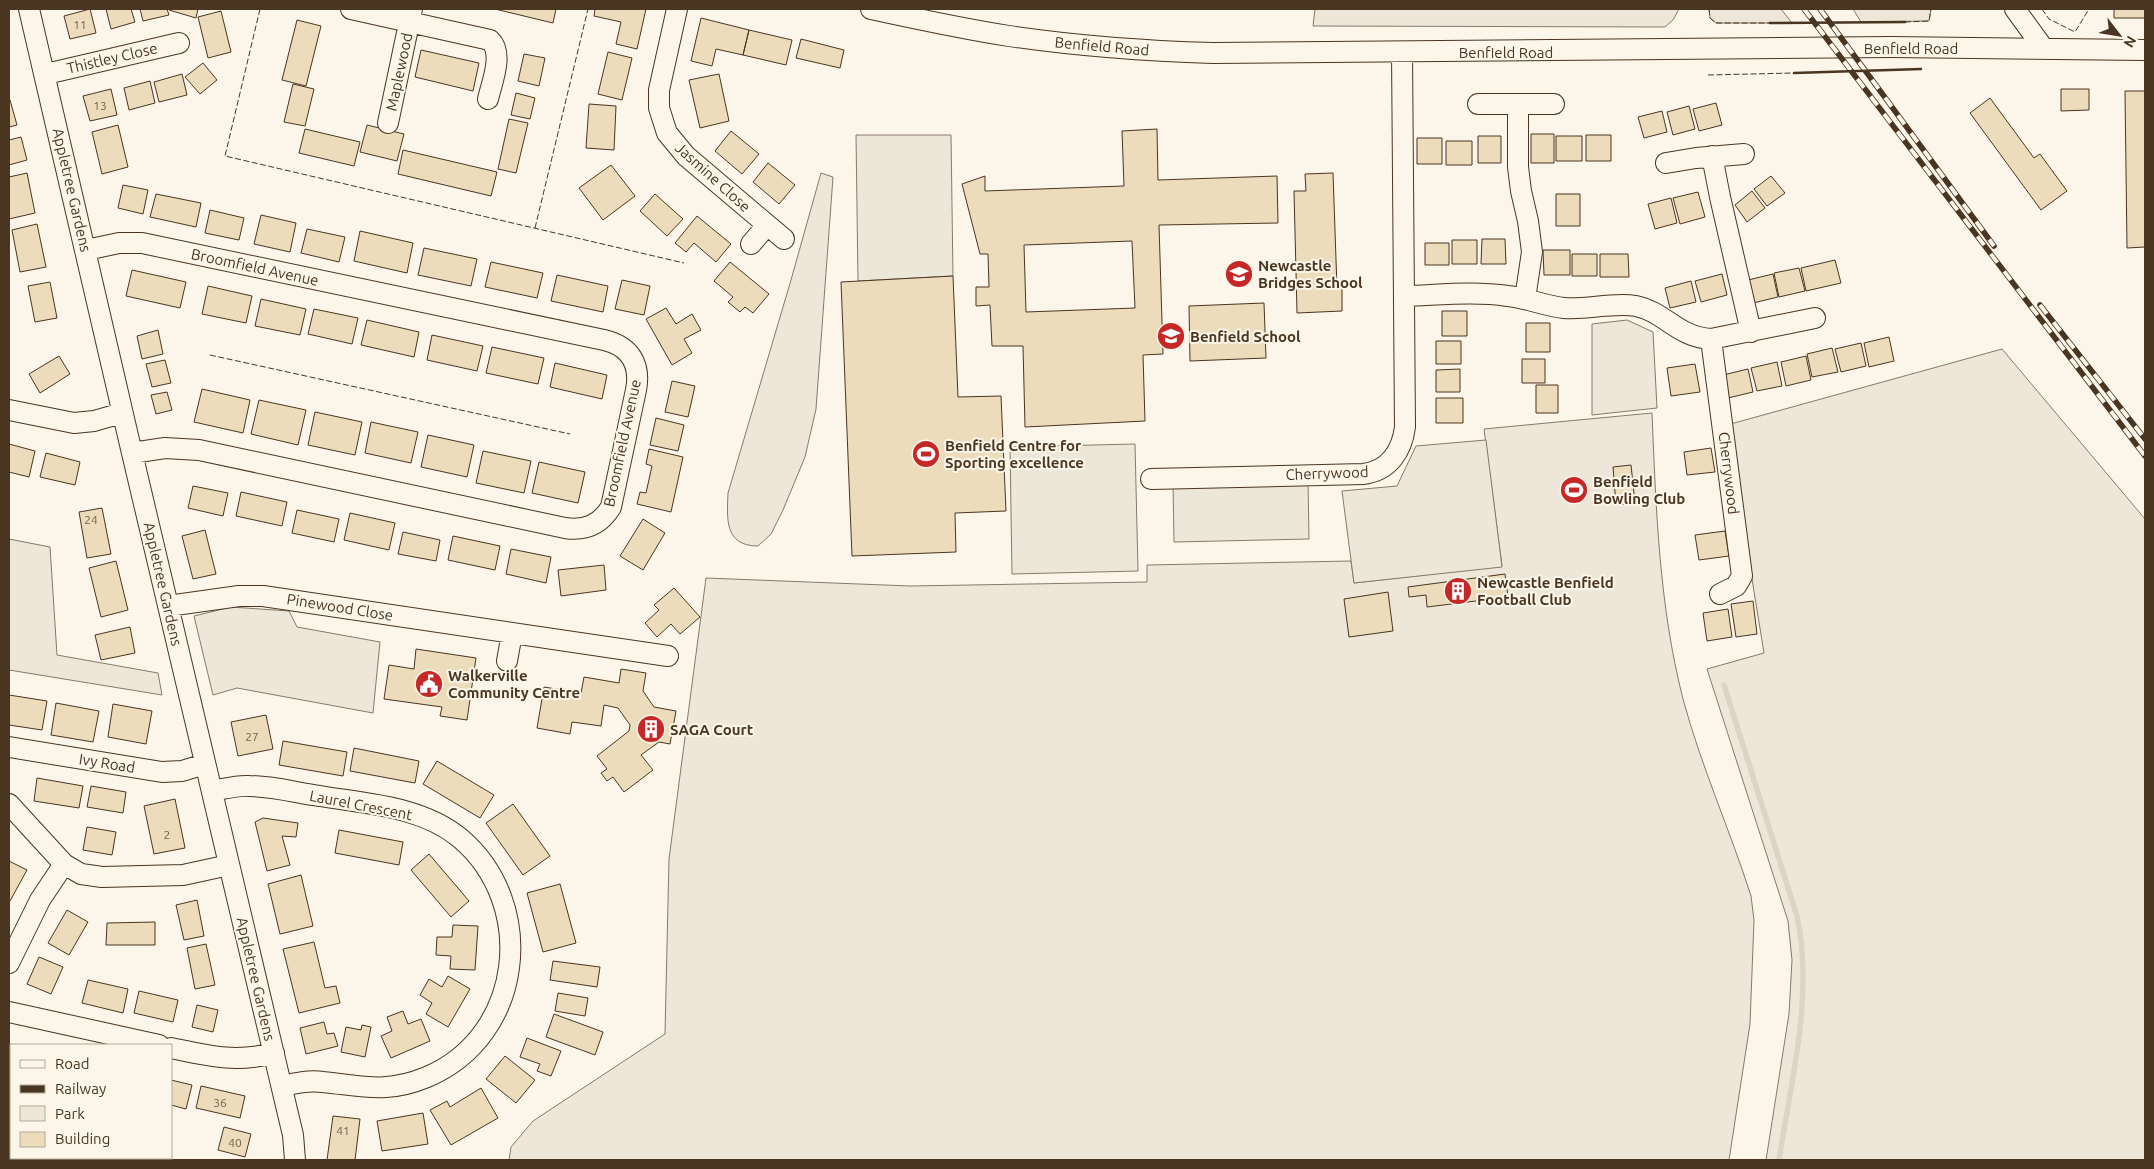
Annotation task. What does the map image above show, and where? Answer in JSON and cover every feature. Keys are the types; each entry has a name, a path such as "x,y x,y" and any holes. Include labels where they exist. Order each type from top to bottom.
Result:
{"street":[{"name":"Appletree Gardens","path":"29,9 46,74 122,413 282,1086 293,1136 295,1160"},
{"name":"Maplewood","path":"351,9 411,15 484,38 495,45 497,58 488,98"},
{"name":"Jasmine Close","path":"677,9 659,90 659,108 662,123 667,133 686,156 784,239"},
{"name":"Benfield Road","path":"871,9 1008,36 1100,47 1213,53 1891,47 2145,50"},
{"path":"2015,9 2044,50"},
{"name":"Maplewood","path":"388,123 411,15"},
{"name":"Thistley Close","path":"46,74 179,43"},
{"name":"Cherrywood","path":"1151,479 1363,474 1385,467 1397,454 1404,436 1405,427 1402,52"},
{"path":"1478,104 1554,104"},
{"path":"1518,104 1518,167 1532,252 1525,299"},
{"path":"1666,163 1712,156 1744,154"},
{"path":"1712,156 1751,332"},
{"path":"751,244 767,225"},
{"name":"Broomfield Avenue","path":"86,250 120,243 142,243 595,338 623,347 633,358 638,370 636,390 611,507 599,522 583,529 565,528 199,450 165,448 132,452"},
{"path":"1405,296 1497,295 1525,299 1562,308 1634,306 1656,314 1687,334 1711,340 1815,318"},
{"name":"Cherrywood","path":"1711,340 1742,576 1736,586 1720,594"},
{"path":"9,410 74,423 94,421 122,413"},
{"name":"Pinewood Close","path":"168,606 239,596 264,596 668,656"},
{"path":"507,661 512,633"},
{"name":"Ivy Road","path":"9,747 162,772 182,771 205,764"},
{"name":"Laurel Crescent","path":"212,791 240,786 264,787 393,808 422,816 437,823 459,838 481,860 496,884 506,910 511,943 508,975 503,992 488,1025 475,1042 454,1060 428,1076 393,1087 358,1088 311,1081 282,1086"},
{"path":"9,804 64,864 81,874 102,877 183,875 229,865"},
{"path":"9,963 40,900 64,864"},
{"path":"9,1012 154,1044"},
{"path":"172,1048 221,1059 241,1059 274,1053"}],"green space":[{"path":"1315,9 1679,9 1673,20 1665,27 1313,26"},
{"path":"1709,9 1781,9 1792,23 1716,23 1710,18"},
{"path":"1853,9 1931,9 1929,21 1861,22"},
{"path":"821,173 833,177 816,409 805,457 771,534 758,546 747,545 733,536 730,529 727,512 728,493"},
{"path":"1627,320 1653,332 1657,408 1592,415 1592,324"},
{"path":"2002,349 2145,519 2145,1160 1766,1160 1789,1014 1792,960 1788,921 1707,669 1764,653 1727,425"},
{"path":"1652,413 1660,557 1675,664 1698,749 1751,896 1754,920 1750,1024 1729,1160 509,1160 511,1147 533,1121 665,1034 669,859 706,578 910,586 1147,582 1147,565 1351,561 1354,583 1502,566 1484,429"},
{"path":"9,539 50,547 57,655 158,673 162,695 9,670"},
{"path":"231,607 289,611 297,627 380,642 373,713 237,688 213,695 194,616"}],"shaded area":[{"path":"856,135 951,135 953,276 858,281"},
{"path":"1486,440 1502,567 1354,583 1342,491 1397,486 1416,446"},
{"path":"1135,444 1138,571 1012,574 1010,447"},
{"path":"1308,481 1309,539 1174,542 1173,483"}],"building":[{"path":"90,9 96,33 70,39 64,16"},
{"path":"106,9 131,9 135,22 111,29"},
{"path":"140,9 167,9 169,15 143,21"},
{"path":"170,9 198,9 196,18"},
{"path":"495,9 556,9 553,23"},
{"path":"595,9 646,9 637,49 616,44 621,22 594,16"},
{"path":"2114,9 2145,9 2145,18 2114,18"},
{"path":"221,11 231,52 208,58 198,17"},
{"path":"701,18 749,30 743,55 716,49 712,66 691,61"},
{"path":"297,20 321,26 306,86 282,80"},
{"path":"749,30 792,40 786,65 743,55"},
{"path":"801,39 844,50 840,68 796,58"},
{"path":"421,50 479,63 473,91 415,77"},
{"path":"608,52 632,58 622,100 598,94"},
{"path":"524,54 545,58 539,86 518,81"},
{"path":"203,63 217,80 200,94 185,77"},
{"path":"182,74 187,95 159,102 154,82"},
{"path":"719,74 729,121 700,128 689,80"},
{"path":"150,81 155,103 129,110 124,88"},
{"path":"293,84 314,89 305,126 284,122"},
{"path":"111,89 117,115 90,121 83,96"},
{"path":"2061,89 2089,89 2089,110 2061,111"},
{"path":"2125,91 2145,91 2145,247 2127,248"},
{"path":"516,93 535,98 530,119 511,115"},
{"path":"1990,98 2034,158 2040,154 2067,191 2041,210 1970,113"},
{"path":"9,100 17,125 9,127"},
{"path":"1716,103 1722,125 1699,131 1693,109"},
{"path":"589,104 616,106 614,150 586,148"},
{"path":"1689,106 1695,129 1673,135 1667,112"},
{"path":"1662,111 1667,132 1644,138 1638,117"},
{"path":"509,119 528,123 516,173 498,169"},
{"path":"118,125 128,167 102,174 92,132"},
{"path":"367,125 404,134 397,161 360,152"},
{"path":"305,129 360,142 354,166 299,153"},
{"path":"1157,129 1158,180 1277,176 1278,223 1159,225 1163,354 1143,355 1145,421 1025,427 1023,346 992,346 990,305 976,306 976,287 989,287 988,254 980,254 962,184 985,176 985,191 1124,186 1122,131","holes":["1132,241 1135,308 1026,312 1024,245"]},
{"path":"731,131 759,154 742,174 715,151"},
{"path":"1531,134 1554,134 1554,163 1531,163"},
{"path":"1586,135 1611,135 1611,161 1586,161"},
{"path":"1478,136 1501,136 1501,163 1478,163"},
{"path":"1556,136 1582,136 1582,161 1556,161"},
{"path":"21,137 27,160 9,165 9,140"},
{"path":"1417,138 1442,138 1442,164 1417,164"},
{"path":"1446,141 1472,141 1472,165 1446,165"},
{"path":"403,150 497,172 491,196 398,174"},
{"path":"768,163 795,185 779,204 753,182"},
{"path":"611,165 635,196 603,220 579,188"},
{"path":"27,173 35,213 9,219 9,177"},
{"path":"1333,173 1337,288 1342,288 1342,311 1297,313 1294,191 1306,191 1305,174"},
{"path":"1771,176 1785,193 1767,206 1754,189"},
{"path":"123,185 148,190 143,214 118,208"},
{"path":"1752,191 1765,208 1747,222 1735,205"},
{"path":"1698,192 1705,217 1680,224 1673,198"},
{"path":"156,194 201,203 196,227 150,217"},
{"path":"655,194 683,219 667,236 640,211"},
{"path":"1556,194 1580,194 1580,226 1556,226"},
{"path":"1671,198 1677,223 1655,229 1648,204"},
{"path":"210,210 244,218 239,240 205,233"},
{"path":"261,215 296,223 290,252 254,244"},
{"path":"697,216 731,244 716,262 694,243 686,252 675,243"},
{"path":"37,224 46,267 20,272 12,230"},
{"path":"307,229 345,237 339,262 301,253"},
{"path":"360,231 413,243 407,273 354,261"},
{"path":"1482,239 1505,239 1506,264 1481,264"},
{"path":"1452,240 1477,240 1477,264 1452,264"},
{"path":"1425,243 1449,243 1449,265 1425,265"},
{"path":"424,248 477,259 471,286 418,275"},
{"path":"1543,250 1570,250 1570,275 1544,275"},
{"path":"1572,254 1597,254 1597,276 1572,276"},
{"path":"1600,254 1628,254 1629,277 1600,277"},
{"path":"1835,260 1841,283 1806,291 1801,268"},
{"path":"491,262 543,273 537,298 485,287"},
{"path":"730,262 769,294 753,313 745,307 740,312 728,302 733,297 714,281"},
{"path":"1799,268 1805,291 1779,297 1774,273"},
{"path":"132,270 186,282 180,308 126,296"},
{"path":"1722,274 1727,295 1701,302 1695,281"},
{"path":"1773,274 1778,297 1753,303 1748,280"},
{"path":"557,275 608,286 603,312 551,301"},
{"name":"Benfield Centre for Sporting excellence","path":"953,276 958,397 1001,396 1006,511 955,513 956,552 852,556 841,282"},
{"path":"622,280 650,286 644,315 615,309"},
{"path":"1691,281 1696,302 1670,308 1665,288"},
{"path":"50,282 57,318 35,322 28,286"},
{"path":"208,286 252,296 246,323 202,314"},
{"path":"261,299 306,309 300,335 255,326"},
{"path":"1264,303 1266,358 1190,361 1189,306"},
{"path":"666,308 676,324 692,314 701,330 684,339 692,353 672,365 646,319"},
{"path":"314,309 358,318 352,344 308,334"},
{"path":"1442,311 1467,311 1467,336 1442,336"},
{"path":"367,320 419,332 414,357 361,345"},
{"path":"1526,323 1550,323 1550,352 1526,352"},
{"path":"158,330 163,354 142,359 137,336"},
{"path":"432,335 483,346 477,371 427,360"},
{"path":"1889,337 1894,361 1869,367 1864,343"},
{"path":"1436,341 1461,341 1461,364 1436,364"},
{"path":"1861,343 1866,366 1841,372 1835,349"},
{"path":"492,347 544,358 538,384 486,373"},
{"path":"1832,348 1838,372 1812,377 1807,354"},
{"path":"59,356 70,374 40,393 29,374"},
{"path":"1806,356 1811,380 1786,386 1781,362"},
{"path":"1522,359 1545,359 1545,383 1522,383"},
{"path":"165,360 171,383 152,387 146,364"},
{"path":"1777,362 1782,386 1757,391 1751,368"},
{"path":"555,363 607,375 602,399 550,387"},
{"path":"1695,364 1700,392 1671,396 1667,368"},
{"path":"1460,369 1460,392 1436,392 1436,370"},
{"path":"1748,369 1753,392 1728,398 1723,375"},
{"path":"672,381 695,386 688,417 665,412"},
{"path":"1536,385 1558,385 1558,413 1536,413"},
{"path":"202,389 250,400 243,433 194,422"},
{"path":"167,392 172,410 156,414 151,395"},
{"path":"1436,398 1463,398 1463,423 1436,423"},
{"path":"259,400 306,410 298,445 251,434"},
{"path":"315,412 362,422 355,455 308,445"},
{"path":"656,418 684,425 678,451 650,445"},
{"path":"371,422 418,432 411,463 365,453"},
{"path":"428,435 474,445 467,477 421,467"},
{"path":"9,444 35,451 29,477 9,472"},
{"path":"1711,448 1715,472 1687,475 1684,452"},
{"path":"649,449 683,457 671,512 637,504 640,492 646,493 652,466 646,464"},
{"path":"483,451 531,461 524,493 476,483"},
{"path":"46,453 80,462 75,485 40,477"},
{"path":"539,462 585,472 578,503 532,493"},
{"path":"1631,465 1635,503 1616,505 1613,467"},
{"path":"193,486 228,493 223,516 188,508"},
{"path":"241,492 287,502 282,526 236,516"},
{"path":"102,508 111,554 87,558 79,512"},
{"path":"297,510 339,519 334,542 292,533"},
{"path":"350,513 395,523 389,550 344,540"},
{"path":"643,519 665,533 643,570 620,556"},
{"path":"205,530 216,574 193,579 182,536"},
{"path":"1725,531 1729,556 1699,560 1695,535"},
{"path":"403,532 440,540 436,561 398,554"},
{"path":"453,536 500,546 495,570 448,560"},
{"path":"511,549 551,557 546,583 506,574"},
{"path":"116,561 128,610 101,617 89,568"},
{"path":"604,565 606,590 561,596 558,570"},
{"name":"Newcastle Benfield Football Club","path":"1505,574 1508,597 1427,607 1426,595 1409,597 1408,587"},
{"path":"674,588 700,617 680,634 671,624 657,637 645,623 659,610 654,605"},
{"path":"1388,592 1393,631 1349,637 1344,599"},
{"path":"1753,601 1757,634 1736,637 1731,604"},
{"path":"1728,609 1732,637 1707,641 1703,613"},
{"path":"130,627 135,653 101,660 95,635"},
{"name":"Walkerville Community Centre","path":"416,649 476,658 467,720 440,716 442,707 384,699 389,665 414,669"},
{"name":"SAGA Court","path":"621,669 646,673 643,691 654,707 676,711 670,744 659,742 641,755 653,770 624,792 613,777 607,781 601,773 607,769 597,756 629,731 630,725 618,708 604,705 601,726 572,722 570,734 537,728 544,687 581,693 584,677 619,683"},
{"path":"9,695 47,701 42,730 9,725"},
{"path":"56,703 99,711 93,742 51,735"},
{"path":"113,704 152,711 146,744 108,737"},
{"path":"266,715 273,749 238,756 231,722"},
{"path":"283,741 347,752 343,776 279,765"},
{"path":"354,748 419,761 415,783 350,771"},
{"path":"437,761 494,795 480,818 423,784"},
{"path":"37,778 83,786 79,808 34,801"},
{"path":"91,786 126,792 123,813 87,807"},
{"path":"175,799 185,848 154,854 144,806"},
{"path":"513,804 550,856 523,875 486,823"},
{"path":"263,818 298,823 296,837 282,836 290,865 267,871 255,822"},
{"path":"87,827 116,832 112,855 83,850"},
{"path":"339,830 403,842 399,865 335,853"},
{"path":"429,854 469,901 451,917 411,870"},
{"path":"9,861 27,870 10,901 9,900"},
{"path":"301,875 313,926 280,934 268,884"},
{"path":"560,884 576,943 543,952 527,893"},
{"path":"197,900 204,936 184,940 176,905"},
{"path":"67,910 88,922 69,955 48,943"},
{"path":"155,922 155,945 106,945 107,923"},
{"path":"453,925 478,926 475,970 450,969 451,956 436,955 437,937 452,937"},
{"path":"314,942 325,988 336,986 340,1003 299,1013 283,949"},
{"path":"206,944 215,985 195,989 187,948"},
{"path":"39,957 63,967 51,994 27,984"},
{"path":"553,961 600,967 597,987 550,980"},
{"path":"448,976 470,989 448,1027 426,1014 432,1003 420,995 429,979 442,987"},
{"path":"88,980 128,989 123,1013 82,1003"},
{"path":"139,991 178,1000 173,1022 134,1013"},
{"path":"558,993 588,998 585,1016 555,1011"},
{"path":"197,1005 218,1010 213,1032 192,1027"},
{"path":"403,1011 408,1024 421,1019 430,1041 391,1058 381,1036 392,1031 387,1017"},
{"path":"554,1014 603,1032 595,1055 546,1037"},
{"path":"324,1022 327,1034 334,1033 338,1046 306,1054 300,1028"},
{"path":"362,1025 371,1027 365,1057 341,1052 346,1027 361,1030"},
{"path":"527,1038 561,1051 551,1076 537,1071 540,1064 520,1057"},
{"path":"9,1044 10,1102 9,1102"},
{"path":"505,1056 535,1080 516,1103 486,1079"},
{"path":"172,1080 192,1085 186,1109 172,1105"},
{"path":"201,1086 245,1096 240,1118 196,1108"},
{"path":"481,1088 498,1118 451,1145 430,1110 447,1101 450,1107"},
{"path":"423,1113 428,1144 382,1151 377,1121"},
{"path":"333,1116 360,1119 355,1160 327,1160"},
{"path":"224,1127 251,1134 245,1157 218,1150"},
{"path":"9,1130 10,1157 9,1156"},
{"path":"66,1159 68,1160 50,1160"}],"waterway":[{"path":"1724,685 1797,916 1802,946 1802,1007 1799,1038 1779,1160"}],"railway":[{"path":"1804,9 2145,456"},
{"path":"1820,9 1994,246"},
{"path":"2040,305 2145,439"}],"fence":[{"path":"260,9 225,156 684,263"},
{"path":"535,228 588,9"},
{"path":"1709,9 1710,18 1716,23 1770,23"},
{"path":"1905,22 1929,21 1931,9"},
{"path":"2042,9 2049,19 2075,32 2089,9"},
{"path":"1708,75 1794,73"},
{"path":"210,355 570,434"}],"wall":[{"path":"1770,23 1905,22"},
{"path":"1794,73 1921,69"}],"place":[{"name":"Newcastle Bridges School","path":"1239,274"},
{"name":"Benfield School","path":"1171,336"},
{"name":"Benfield Centre for Sporting excellence","path":"926,454"},
{"name":"Benfield Bowling Club","path":"1574,490"},
{"name":"Newcastle Benfield Football Club","path":"1458,591"},
{"name":"Walkerville Community Centre","path":"429,684"},
{"name":"SAGA Court","path":"651,729"}]}
